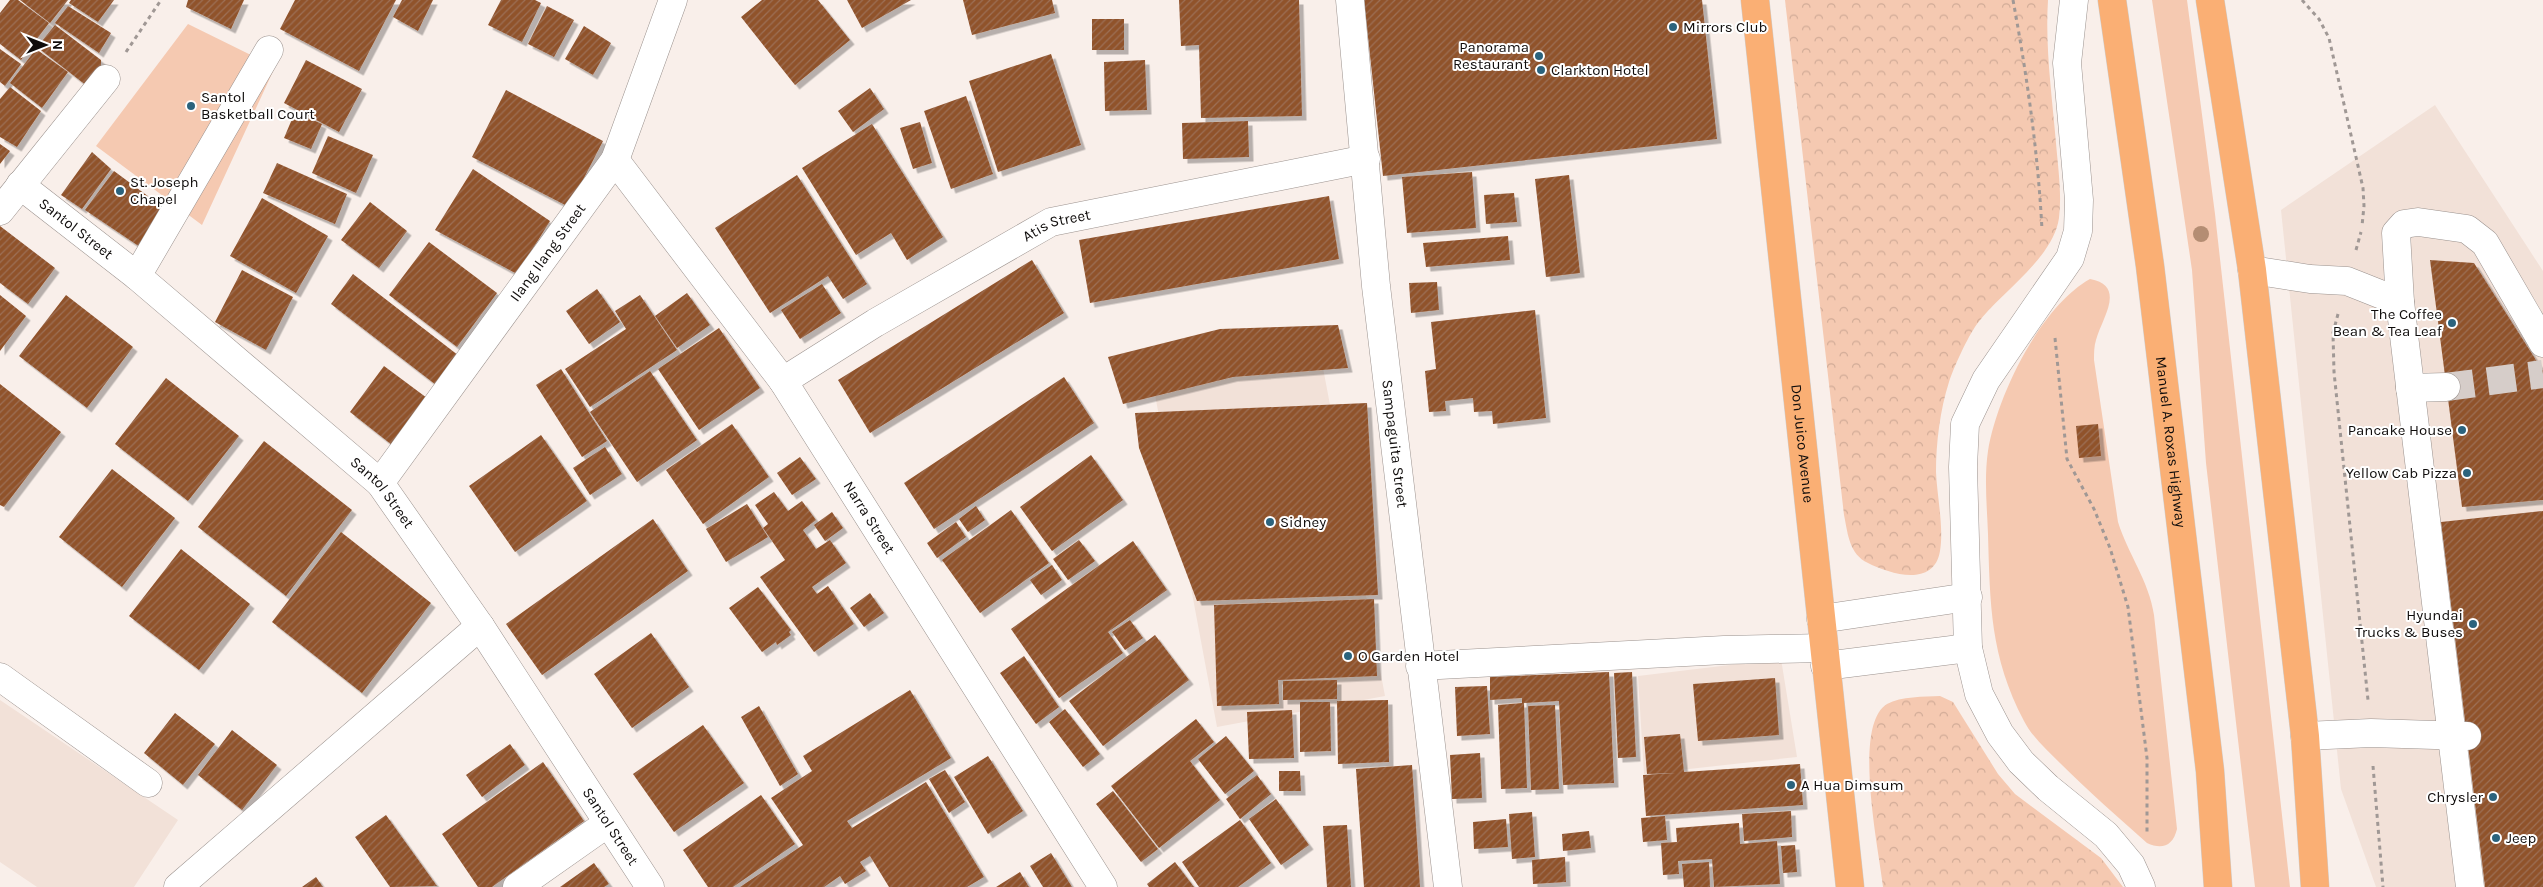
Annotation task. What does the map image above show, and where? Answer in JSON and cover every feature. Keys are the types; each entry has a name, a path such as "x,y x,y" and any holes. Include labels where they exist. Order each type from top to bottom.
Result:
{"main road":[{"name":"Don Juico Avenue","path":"1755,0 1850,887"},
{"name":"Manuel A. Roxas Highway","path":"2112,0 2152,276 2210,771 2218,887"},
{"path":"2210,0 2252,270 2305,736 2315,887"}],"street":[{"name":"Ilang Ilang Street","path":"380,483 615,160 673,0"},
{"name":"Sampaguita Street","path":"1350,0 1366,159 1376,286 1420,666 1448,887"},
{"path":"2074,0 2067,63 2079,200 2078,231 2070,258 1986,380 1965,424 1963,467 1968,648 1979,694 2000,734 2021,762 2034,775 2106,835 2131,865 2141,887"},
{"path":"136,276 269,50"},
{"path":"0,211 106,79"},
{"name":"Atis Street","path":"783,381 875,323 1051,222 1366,159"},
{"name":"Narra Street","path":"615,160 783,381 1103,887"},
{"name":"Santol Street","path":"20,185 136,276 380,483 480,626 650,887"},
{"path":"2470,887 2459,736 2410,388 2400,302 2396,232 2404,224 2418,222 2467,229 2485,243 2543,343"},
{"path":"2252,270 2347,281 2400,302"},
{"path":"2410,388 2446,387"},
{"path":"1821,619 1968,597"},
{"path":"178,887 480,626"},
{"path":"1420,666 1724,650 1824,657 1968,648"},
{"path":"0,677 148,783"},
{"path":"2305,736 2371,733 2459,736"},
{"path":"517,887 608,823"}],"path":[{"path":"106,79 161,0"},
{"path":"2013,0 2026,70 2040,189 2042,234"},
{"path":"2302,0 2319,19 2329,38 2363,188 2362,228 2332,333 2334,372 2371,733 2382,887"},
{"path":"2048,289 2061,380 2067,459 2094,509 2110,548 2128,606 2147,758 2148,840"}],"shaded area":[{"path":"2435,105 2543,271 2543,887 2376,887 2341,789 2281,210"},
{"path":"1320,352 1385,696 1217,727 1153,384"},
{"path":"1781,659 1797,757 1644,774 1638,676"},
{"path":"0,700 178,820 134,887 37,887 0,862"}],"green space":[{"path":"1785,0 2048,0 2048,54 2059,180 2059,218 2055,233 2047,248 1977,324 1951,376 1941,415 1937,450 1936,472 1940,512 1940,551 1936,563 1929,570 1920,574 1899,574 1868,563 1853,549 1848,536 1844,515"},
{"path":"2152,0 2187,0 2215,214 2290,887 2255,887 2206,463 2192,270"},
{"name":"Santol Basketball Court","path":"188,24 275,67 202,225 96,146"},
{"path":"2090,279 2101,283 2107,288 2110,296 2109,304 2095,342 2094,360 2118,522 2148,591 2154,615 2177,829 2170,843 2162,846 2147,843 2071,774 2031,733 2004,674 1998,652 1991,607 1986,482 1988,451 1993,429 2011,380 2038,331 2054,310 2072,292"},
{"path":"1940,696 1953,702 1998,774 2015,794 2101,858 2123,887 1883,887 1870,790 1869,761 1871,736 1877,716 1887,704 1913,697"}],"building":[{"path":"10,0 18,0 49,23 21,60 0,44 0,13"},
{"path":"20,0 68,0 50,23"},
{"path":"71,0 114,0 98,22 69,3"},
{"path":"188,0 244,0 231,29 186,7"},
{"path":"295,0 396,0 359,71 280,29"},
{"path":"402,0 433,0 418,31 393,17"},
{"path":"501,0 535,0 541,3 522,42 488,25"},
{"path":"762,0 818,0 850,40 795,85 741,17"},
{"path":"847,0 911,0 862,28"},
{"path":"963,0 1052,0 1055,13 972,35"},
{"path":"1179,0 1299,0 1302,116 1201,118 1199,45 1181,46"},
{"name":"Clarkton Hotel","path":"1364,0 1702,0 1717,139 1383,176"},
{"path":"68,6 111,33 99,53 55,23"},
{"path":"547,6 574,20 554,57 528,44"},
{"path":"1092,19 1124,19 1124,50 1092,50"},
{"path":"55,25 101,60 101,69 87,86 37,47"},
{"path":"584,26 611,43 593,75 565,59"},
{"path":"0,49 21,64 5,86 0,82"},
{"path":"36,49 68,72 42,108 10,83"},
{"path":"1051,54 1081,145 998,172 969,81"},
{"path":"306,60 362,89 339,132 284,103"},
{"path":"1145,60 1147,110 1105,111 1104,62"},
{"path":"10,87 41,111 17,147 0,137 0,99"},
{"path":"870,88 884,109 853,132 838,111"},
{"path":"506,90 603,141 569,207 472,157"},
{"path":"966,96 993,174 951,189 924,111"},
{"path":"295,112 322,124 311,149 284,138"},
{"path":"1248,121 1249,157 1183,159 1182,123"},
{"path":"920,122 932,163 913,169 900,128"},
{"path":"872,124 943,237 907,260 891,233 856,255 802,168"},
{"path":"328,136 373,155 356,193 312,173"},
{"path":"0,144 10,151 0,164"},
{"path":"92,152 111,169 82,209 61,195"},
{"path":"277,163 347,194 335,224 263,193"},
{"path":"473,169 550,221 517,274 435,230"},
{"name":"St. Joseph Chapel","path":"114,171 168,211 143,249 85,210"},
{"path":"1472,172 1476,228 1407,233 1402,177"},
{"path":"797,175 867,284 843,299 828,276 770,313 715,228"},
{"path":"1569,175 1580,273 1546,277 1535,179"},
{"path":"1514,193 1517,222 1486,224 1484,195"},
{"path":"1329,196 1339,259 1090,303 1079,240"},
{"path":"262,198 328,236 296,293 230,256"},
{"path":"370,202 407,231 379,268 341,240"},
{"path":"0,226 55,268 28,304 0,283"},
{"path":"1508,236 1510,260 1426,267 1423,243"},
{"path":"429,242 497,293 457,347 389,295"},
{"path":"1032,260 1064,313 870,433 838,380"},
{"path":"2430,260 2474,263 2543,371 2543,500 2462,507"},
{"path":"242,270 293,297 266,350 215,322"},
{"path":"353,274 463,359 440,388 331,304"},
{"path":"1437,282 1439,310 1411,313 1409,283"},
{"path":"822,284 841,313 800,339 781,310"},
{"path":"597,289 620,322 589,344 566,311"},
{"path":"687,293 710,325 677,348 655,316"},
{"path":"0,295 26,316 0,351"},
{"path":"66,295 133,347 87,408 19,356"},
{"path":"640,295 677,350 590,407 565,369 626,329 615,311"},
{"path":"1535,310 1546,418 1493,424 1492,411 1474,412 1473,398 1445,401 1446,411 1429,412 1425,371 1436,369 1431,322"},
{"path":"1338,325 1348,368 1233,377 1123,404 1108,357 1220,329"},
{"path":"719,328 760,388 699,430 658,369"},
{"path":"384,366 427,398 392,445 350,412"},
{"path":"561,369 607,441 582,457 536,385"},
{"path":"650,371 697,440 637,482 590,412"},
{"path":"1064,377 1094,423 934,529 904,483"},
{"path":"166,378 239,436 188,501 115,444"},
{"path":"0,384 61,432 4,507 0,505"},
{"name":"Sidney","path":"1367,403 1378,595 1197,601 1139,448 1135,413"},
{"path":"732,424 769,477 703,524 666,470"},
{"path":"2098,424 2101,456 2079,458 2076,426"},
{"path":"541,435 587,501 515,552 469,486"},
{"path":"264,441 352,510 286,596 198,527"},
{"path":"605,447 622,474 590,495 573,468"},
{"path":"1091,455 1123,500 1052,551 1020,507"},
{"path":"800,457 816,479 792,495 777,473"},
{"path":"112,469 175,518 122,587 59,537"},
{"path":"774,492 788,511 802,501 816,520 803,530 816,549 830,540 846,563 812,587 817,594 828,586 854,624 814,652 760,577 785,560 763,528 768,524 755,505"},
{"path":"747,504 768,537 726,562 706,529"},
{"path":"976,506 985,520 968,532 959,519"},
{"path":"1011,510 1049,563 980,613 942,560"},
{"path":"2543,511 2543,887 2485,887 2441,522"},
{"path":"832,512 843,528 825,541 814,525"},
{"path":"653,519 688,571 542,675 506,624"},
{"path":"956,522 966,537 937,558 927,543"},
{"path":"341,532 431,603 362,693 272,622"},
{"path":"1079,540 1095,561 1068,580 1053,559"},
{"path":"1133,541 1167,590 1108,632 1123,653 1059,698 1011,629"},
{"path":"181,549 250,604 199,670 129,616"},
{"path":"1052,565 1062,580 1041,595 1030,580"},
{"path":"758,587 791,630 789,632 791,635 777,645 776,642 762,652 729,608"},
{"path":"870,593 884,613 864,627 850,608"},
{"path":"1374,599 1377,676 1278,680 1279,704 1217,706 1214,605"},
{"path":"1130,620 1143,638 1125,650 1112,632"},
{"path":"651,633 689,687 632,728 594,674"},
{"path":"1155,635 1189,680 1103,746 1069,701"},
{"path":"1024,656 1059,707 1036,724 1000,673"},
{"path":"1609,672 1614,783 1563,785 1559,701 1524,703 1527,788 1501,789 1498,705 1522,703 1522,698 1490,700 1490,677"},
{"path":"1632,672 1636,757 1618,758 1614,673"},
{"path":"1775,678 1779,735 1698,741 1693,684"},
{"path":"1337,680 1337,699 1283,700 1283,681"},
{"path":"1487,686 1490,734 1457,736 1455,687"},
{"path":"910,690 951,758 847,821 852,828 926,782 984,877 967,887 889,887 870,856 860,862 866,871 845,884 840,876 824,887 740,887 803,845 771,798 812,771 803,756"},
{"path":"1388,700 1389,762 1338,764 1337,701"},
{"path":"1300,702 1330,702 1331,751 1300,752"},
{"path":"1555,705 1559,789 1531,790 1528,706"},
{"path":"759,706 798,774 780,786 741,717"},
{"path":"1065,709 1100,754 1083,767 1049,722"},
{"path":"1292,710 1294,758 1249,759 1247,712"},
{"path":"175,713 215,744 183,785 144,753"},
{"path":"1196,719 1214,742 1190,761 1220,800 1159,848 1111,786"},
{"path":"703,725 744,783 674,832 633,774"},
{"path":"232,730 277,765 242,810 198,775"},
{"path":"1680,734 1684,772 1800,764 1803,805 1646,816 1643,775 1675,773 1647,774 1644,737"},
{"path":"1226,736 1254,771 1225,794 1198,759"},
{"path":"510,744 525,765 482,797 466,775"},
{"path":"1480,753 1482,798 1452,799 1450,755"},
{"path":"988,756 1023,811 988,834 954,777"},
{"path":"543,762 584,821 492,887 478,887 442,834"},
{"path":"1412,765 1420,887 1364,887 1356,769"},
{"path":"945,770 965,802 949,813 929,779"},
{"path":"1279,771 1300,771 1301,791 1279,791"},
{"path":"1257,775 1271,794 1240,819 1226,799"},
{"path":"1113,791 1158,849 1141,862 1096,804"},
{"path":"761,795 795,844 733,887 708,887 683,850"},
{"path":"1276,799 1309,845 1281,865 1249,819"},
{"path":"1791,811 1792,837 1744,841 1742,814"},
{"path":"1532,812 1535,857 1512,859 1509,814"},
{"path":"386,815 437,886 390,887 355,837"},
{"path":"1665,816 1667,840 1643,842 1641,818"},
{"path":"1506,819 1508,847 1474,849 1473,822"},
{"path":"1240,820 1271,863 1238,887 1199,887 1182,862"},
{"path":"1739,823 1740,844 1777,841 1780,884 1714,887 1712,859 1678,861 1679,874 1663,875 1661,843 1677,842 1676,828"},
{"path":"1347,825 1351,887 1327,887 1323,826"},
{"path":"1589,831 1591,848 1563,851 1562,834"},
{"path":"1795,845 1797,872 1783,873 1781,846"},
{"path":"1051,853 1072,887 1043,887 1030,866"},
{"path":"1565,857 1566,882 1533,884 1532,860"},
{"path":"1175,862 1194,887 1149,887 1147,884"},
{"path":"1709,862 1710,887 1684,887 1682,864"},
{"path":"594,863 609,884 604,887 560,887"},
{"path":"1020,872 1029,887 996,887"},
{"path":"316,877 323,887 302,887"}],"tunnel":[{"path":"2446,387 2543,374"}],"place":[{"name":"Mirrors Club","path":"1673,27"},
{"name":"Panorama Restaurant","path":"1539,56"},
{"name":"Clarkton Hotel","path":"1541,70"},
{"name":"Santol Basketball Court","path":"191,106"},
{"name":"St. Joseph Chapel","path":"120,191"},
{"name":"The Coffee Bean & Tea Leaf","path":"2452,323"},
{"name":"Pancake House","path":"2462,430"},
{"name":"Yellow Cab Pizza","path":"2467,473"},
{"name":"Sidney","path":"1270,522"},
{"name":"Hyundai Trucks & Buses","path":"2473,624"},
{"name":"O Garden Hotel","path":"1348,656"},
{"name":"A Hua Dimsum","path":"1791,785"},
{"name":"Chrysler","path":"2493,797"},
{"name":"Jeep","path":"2496,838"}]}
